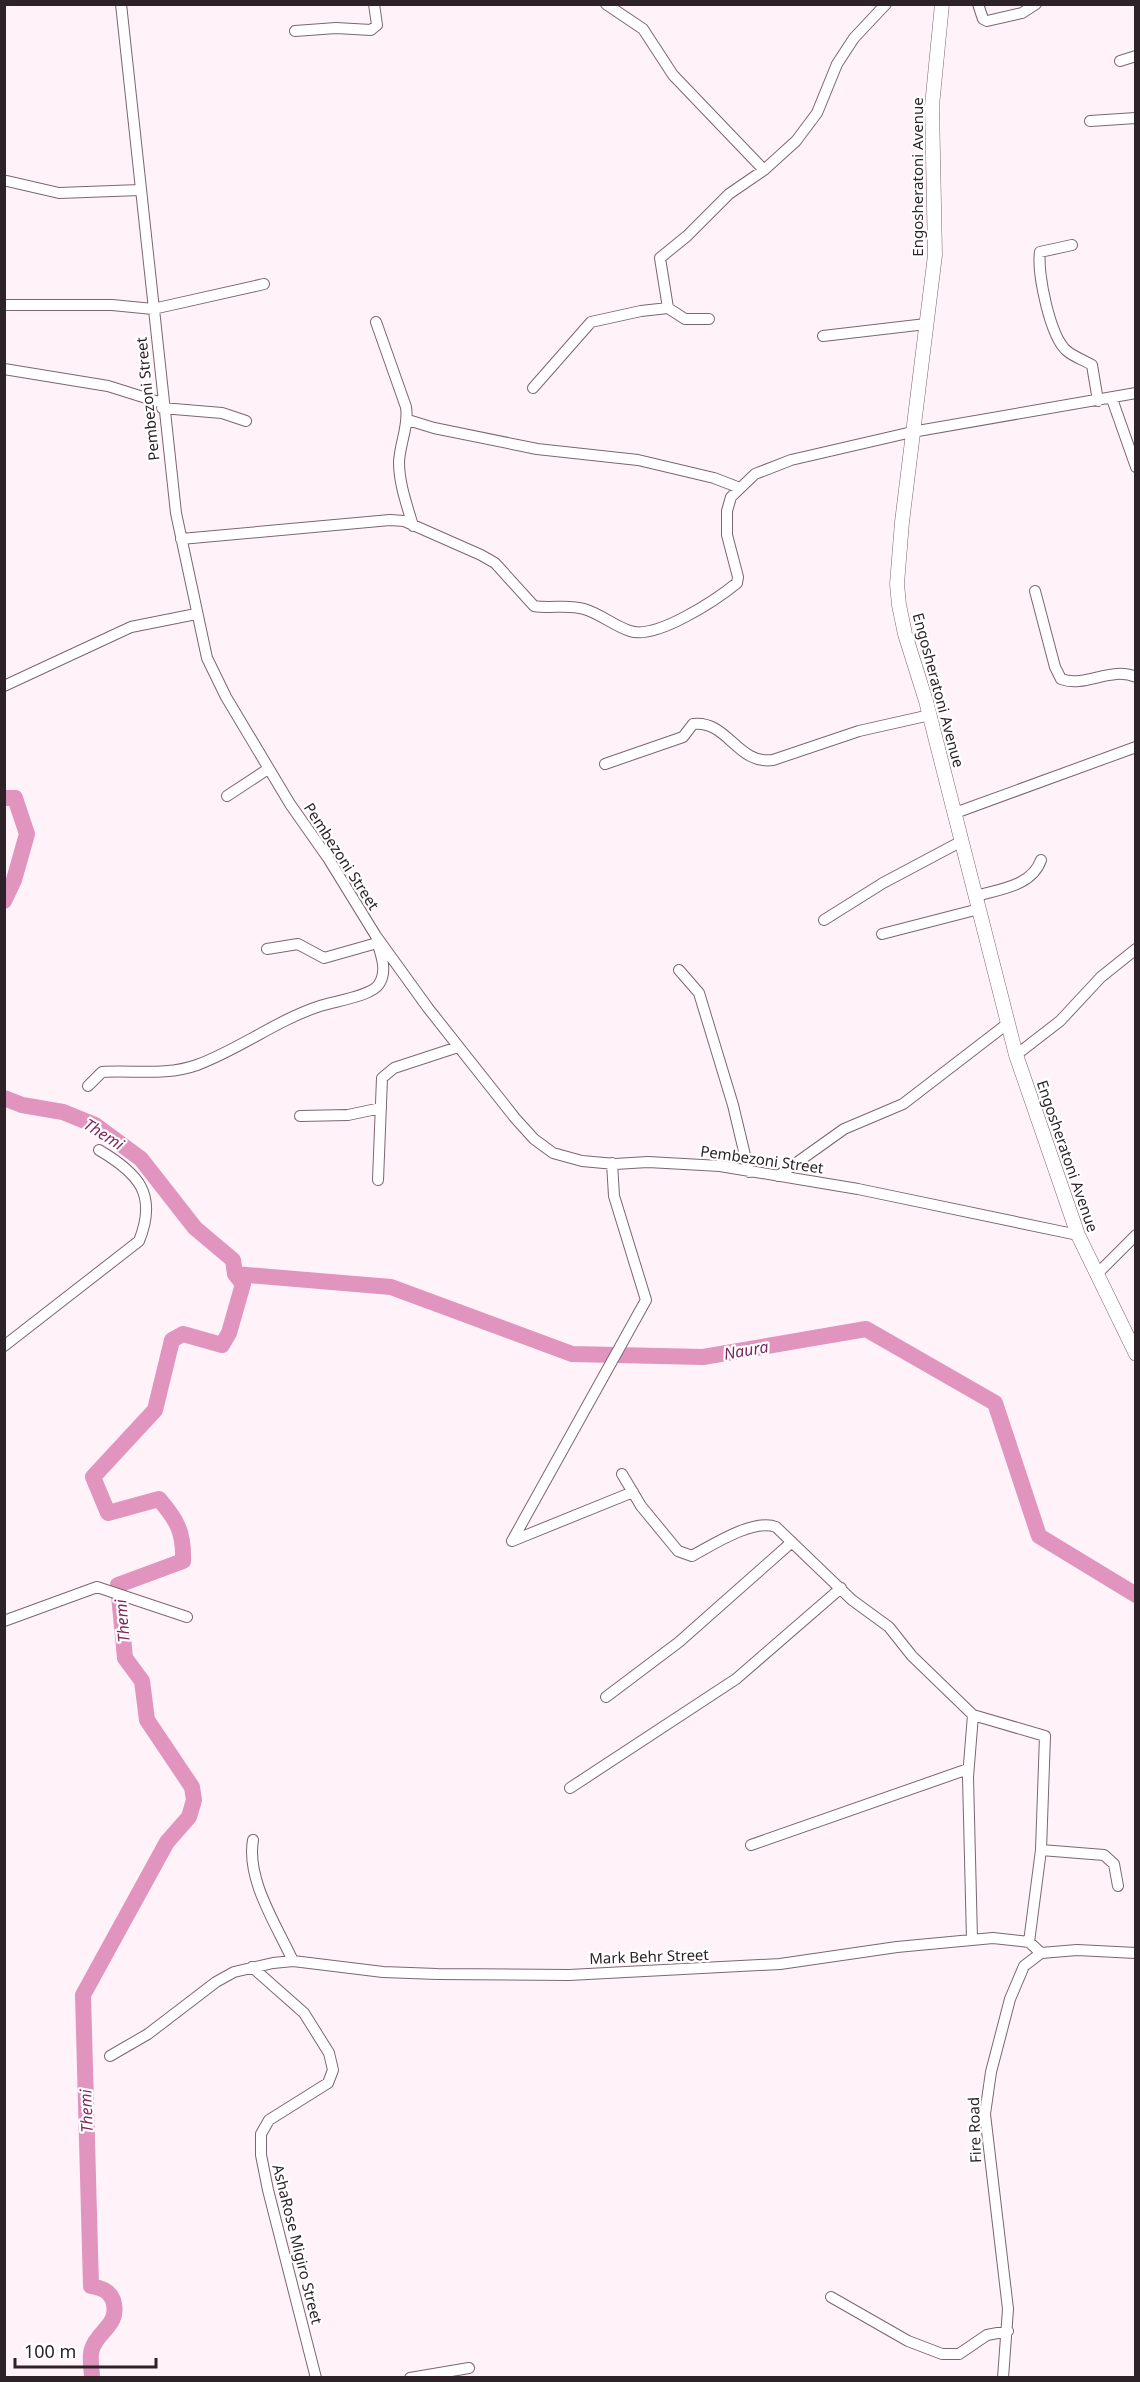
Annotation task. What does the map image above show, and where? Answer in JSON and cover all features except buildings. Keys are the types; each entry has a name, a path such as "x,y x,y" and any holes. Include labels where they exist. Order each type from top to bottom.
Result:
{"street":[{"name":"Pembezoni Street","path":"121,4 162,405 181,539 207,658 268,769 377,939 458,1047 534,1139 553,1153 582,1161 720,1166 858,1189 1078,1234"},
{"path":"295,31 336,28 371,30 376,25 374,4"},
{"path":"606,4 643,29 673,75 764,170"},
{"path":"668,308 660,258 687,236 729,194 764,170 796,141 817,113 837,64 854,38 886,4"},
{"name":"Engosheratoni Avenue","path":"942,4 932,106 934,255 912,432 897,584 905,634 930,715 1016,1055 1078,1234 1136,1354"},
{"path":"978,4 983,19 987,21 1022,14 1036,4"},
{"path":"1120,61 1136,56"},
{"path":"1090,122 1136,118"},
{"path":"7,181 59,193 140,190"},
{"path":"1072,245 1040,252 1042,287 1049,314 1064,348 1092,365 1098,401"},
{"path":"4,305 112,305 153,309 264,284"},
{"path":"533,388 591,322 640,310 668,308 685,319 709,319"},
{"path":"376,322 406,407 408,420 399,460 400,480 413,526"},
{"path":"822,336 926,324"},
{"path":"4,369 108,386 162,405 222,413 246,421"},
{"path":"181,539 374,520 404,521 495,563 534,606 583,609 602,615 629,631 640,633 671,624 737,583 738,577 726,524 731,496 755,474 791,460 912,432 1136,393"},
{"path":"1112,399 1136,467"},
{"path":"408,420 434,428 537,449 638,460 714,478 740,488"},
{"path":"1035,591 1055,667 1061,679 1070,682 1106,675 1128,674 1136,677"},
{"path":"4,686 131,627 196,614"},
{"path":"605,764 683,737 693,724 711,726 745,754 761,762 858,731 930,715"},
{"path":"955,813 1136,747"},
{"path":"227,796 268,769"},
{"path":"824,920 900,873 962,841"},
{"path":"882,934 977,903 1026,880 1038,870 1041,860"},
{"path":"88,1086 102,1072 157,1072 197,1065 304,1011 365,995 375,989 382,976 383,962 377,939 324,958 298,944 267,949"},
{"path":"1016,1055 1060,1021 1101,977 1136,950"},
{"path":"679,970 699,993 733,1105 749,1172"},
{"path":"778,1176 844,1129 903,1104 1007,1024"},
{"path":"378,1180 380,1087 387,1073 458,1047"},
{"path":"300,1116 348,1115 381,1108"},
{"path":"4,1346 139,1241 144,1218 144,1190 125,1166 99,1150"},
{"path":"612,1163 614,1196 646,1300 512,1541 633,1492"},
{"path":"1096,1275 1136,1235"},
{"path":"622,1474 666,1538 686,1555 692,1556 736,1533 761,1524 776,1527 852,1600 889,1627 912,1656 973,1714 1045,1736 1041,1850 1029,1942 1041,1953 1077,1950 1136,1953"},
{"path":"606,1696 679,1642 792,1542"},
{"path":"4,1621 97,1587 187,1617"},
{"path":"570,1788 736,1679 841,1588"},
{"path":"972,1940 968,1769 973,1714"},
{"path":"750,1845 968,1769"},
{"path":"253,1840 251,1849 258,1881 293,1961"},
{"path":"1041,1850 1104,1855 1114,1864 1118,1886"},
{"name":"Mark Behr Street","path":"110,2056 148,2034 216,1982 252,1966 293,1961 394,1972 568,1975 780,1964 853,1952 972,1940 1018,1939 1029,1942"},
{"name":"Fire Road","path":"1003,2378 1008,2331 1006,2290 987,2143 986,2100 998,2041 1018,1978 1028,1961 1041,1953"},
{"name":"AshaRose Migiro Street","path":"252,1966 304,2013 329,2053 333,2070 328,2083 269,2120 261,2134 261,2155 268,2190 316,2378"},
{"path":"831,2297 908,2341 942,2354 959,2354 987,2335 1008,2331"},
{"path":"410,2378 469,2368"}],"waterway":[{"name":"Themi","path":"4,798 15,798 27,834 14,880 4,901"},
{"name":"Themi","path":"4,1098 22,1105 63,1112 95,1125 141,1159 195,1228 233,1260 235,1274 243,1284 229,1333 222,1345 183,1334 172,1340 155,1410 93,1477 108,1513 159,1499 175,1520 181,1534 183,1561 118,1585 125,1658 142,1681 147,1720 192,1787 194,1800 189,1817 167,1842 83,1995 91,2286 107,2292 113,2300 115,2309 111,2322 92,2349 92,2378"},
{"name":"Naura","path":"235,1274 391,1287 572,1354 703,1357 866,1329 995,1403 1039,1536 1136,1595"}]}
